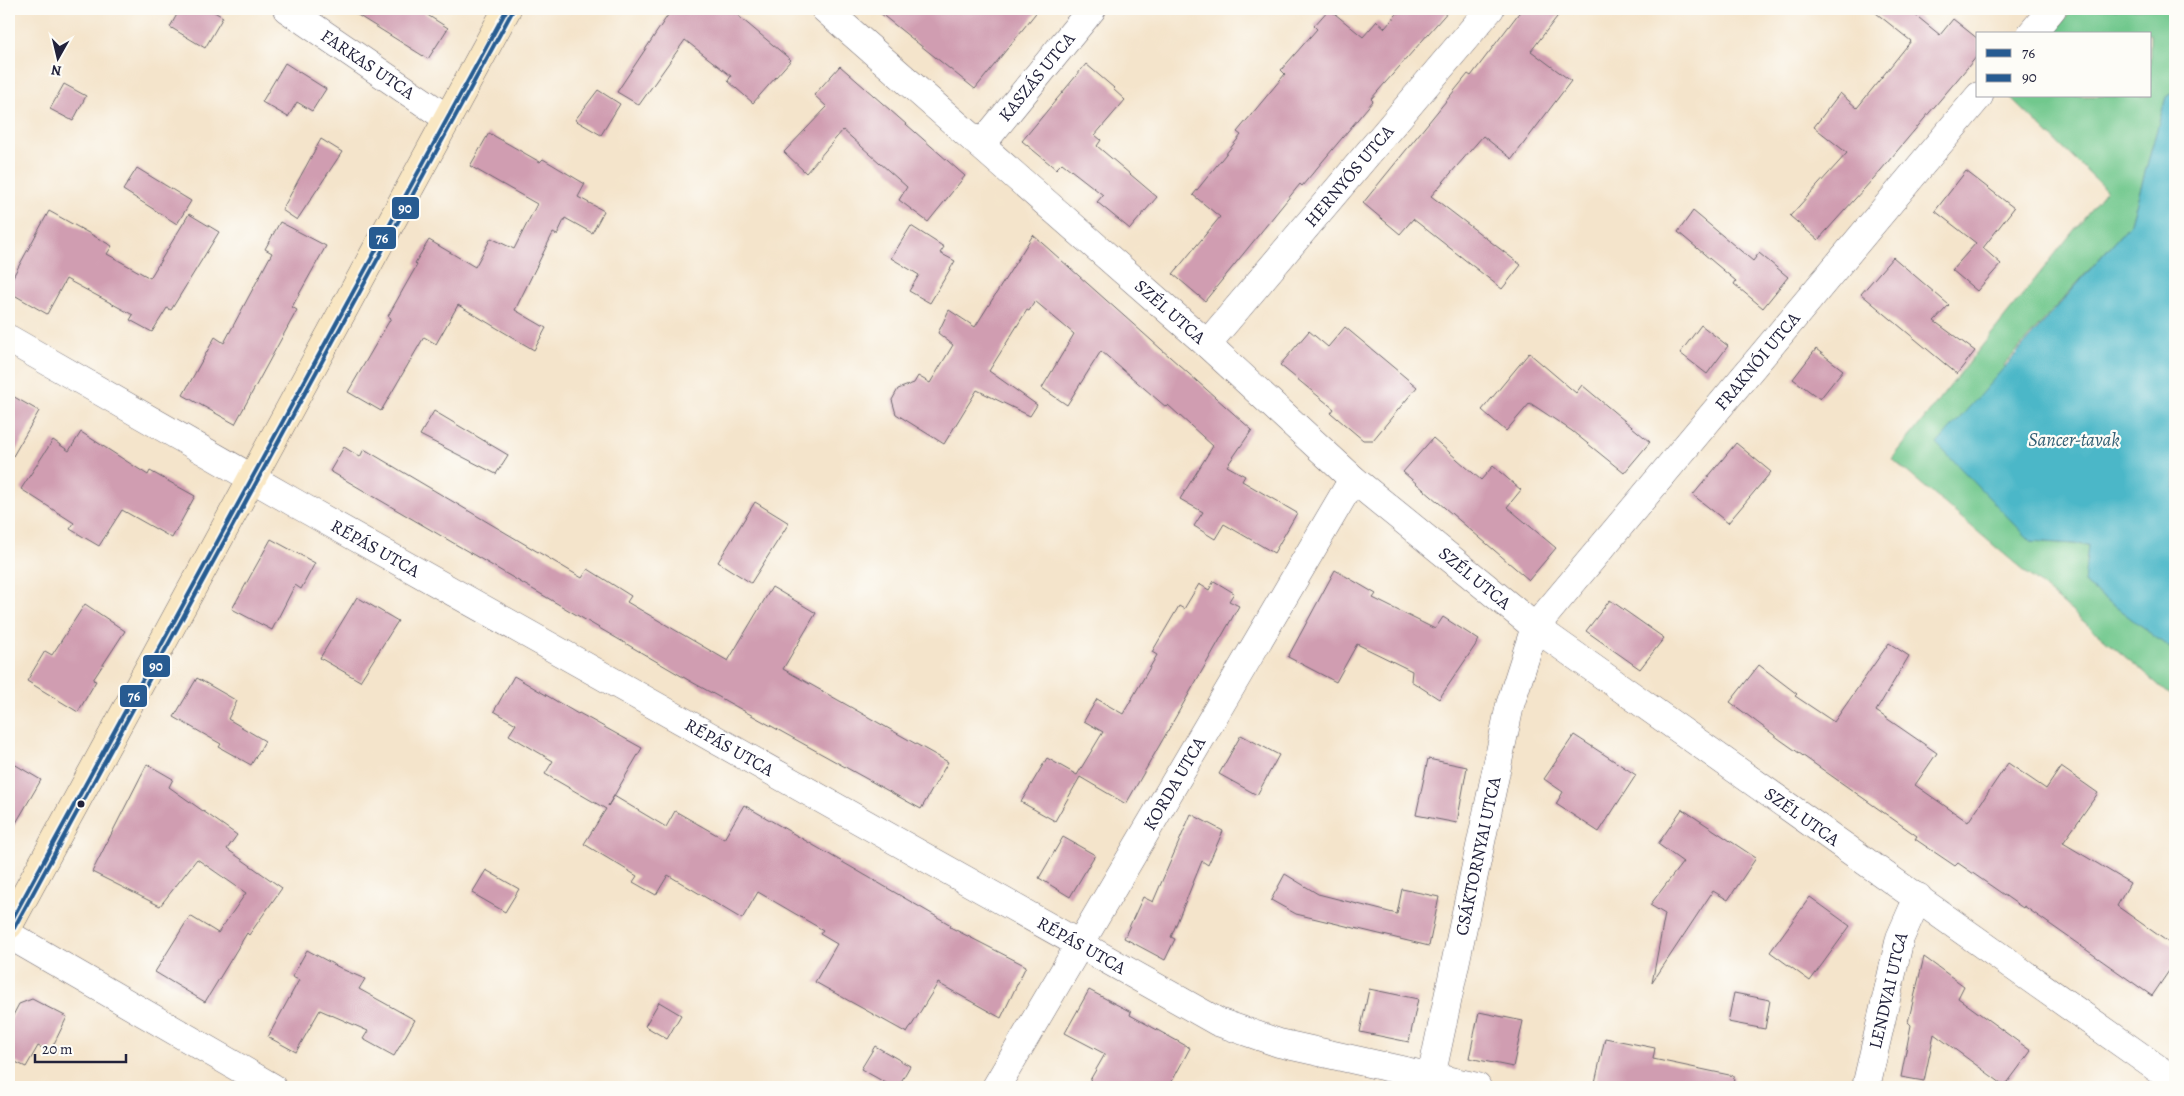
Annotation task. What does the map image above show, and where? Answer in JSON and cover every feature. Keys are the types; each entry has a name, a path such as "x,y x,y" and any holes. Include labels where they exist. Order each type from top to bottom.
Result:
{"street":[{"name":"FARKAS UTCA","path":"287,9 448,119"},
{"path":"9,925 507,9"},
{"name":"SZÉL UTCA","path":"826,9 1207,344 1353,479 1535,627 2175,1081"},
{"name":"KASZÁS UTCA","path":"981,145 1092,9"},
{"name":"HERNYÓS UTCA","path":"1207,344 1490,9"},
{"path":"2033,32 2052,9"},
{"name":"FRAKNÓI UTCA","path":"1535,627 1977,98"},
{"name":"RÉPÁS UTCA","path":"9,339 253,479 1218,1022 1278,1043 1430,1082 1477,1087"},
{"name":"KORDA UTCA","path":"996,1087 1353,479"},
{"name":"CSÁKTORNYAI UTCA","path":"1430,1082 1510,705 1535,627"},
{"name":"LENDVAI UTCA","path":"1866,1087 1900,938 1918,897"},
{"path":"9,935 272,1087"}],"green space":[{"path":"2073,9 2175,9 2175,91 2166,97 2131,223 2004,365 2031,541 2088,545 2085,583 2175,652 2175,699 1892,459 2106,190 2011,98 2152,98 2152,32 2055,32"}],"water":[{"name":"Sancer-tavak","path":"2175,91 2175,652 2084,583 2088,545 2031,541 1937,444 2131,223 2166,97"}],"building":[{"path":"180,9 209,9 223,17 205,48 170,27"},
{"path":"348,9 418,9 448,28 428,59"},
{"path":"672,9 730,9 791,60 753,103 728,81 731,76 685,40 639,105 617,92"},
{"path":"875,9 1039,9 975,89"},
{"path":"1329,9 1363,37 1377,21 1385,28 1401,9 1450,9 1371,99 1373,101 1302,186 1300,184 1205,301 1173,274 1220,217 1193,195 1241,135 1237,132 1285,74 1281,70 1317,29 1314,26"},
{"path":"1522,9 1563,9 1531,51 1571,81 1512,159 1483,136 1431,196 1521,265 1502,289 1413,219 1400,234 1363,203 1468,74 1471,76"},
{"path":"1871,9 1908,9 1940,35 1953,19 1976,37 1976,57 1881,170 1818,240 1790,216 1847,153 1814,127 1840,93 1857,108 1911,41"},
{"path":"285,63 326,89 312,111 297,102 288,117 262,102"},
{"path":"1086,64 1125,100 1095,135 1101,140 1097,146 1157,197 1130,229 1097,202 1103,195 1062,163 1056,169 1022,141"},
{"path":"840,66 965,176 928,222 899,200 907,187 843,130 806,173 784,152 827,107 814,95"},
{"path":"64,84 86,96 73,121 50,109"},
{"path":"598,90 620,104 601,135 575,120"},
{"path":"489,133 540,162 543,159 585,184 578,197 604,211 592,233 565,218 557,235 553,233 515,310 546,328 534,350 458,305 436,344 424,337 381,411 348,392 391,318 388,316 429,240 475,267 491,238 514,249 537,204 470,166"},
{"path":"321,139 342,152 297,220 282,210"},
{"path":"137,168 191,201 177,224 123,190"},
{"path":"1966,171 2014,208 1983,248 2001,264 1977,291 1952,270 1976,243 1935,211"},
{"path":"49,211 112,246 107,254 150,278 189,214 219,232 171,310 167,308 152,332 130,320 133,315 66,279 47,314 9,292 9,284"},
{"path":"1693,211 1753,261 1759,253 1788,277 1763,308 1734,284 1736,281 1678,232"},
{"path":"280,222 326,246 292,307 297,310 235,424 183,395 215,337 224,343 272,253 265,249"},
{"path":"911,226 944,247 940,253 955,261 930,303 909,291 919,275 891,258"},
{"path":"1033,235 1252,430 1227,466 1245,476 1242,481 1297,513 1274,553 1224,524 1215,539 1194,526 1203,512 1180,499 1213,446 1168,405 1166,407 1101,351 1067,405 1042,388 1074,334 1035,301 1029,311 1027,310 989,371 1037,405 1030,416 977,390 944,444 896,414 892,400 898,389 914,383 918,376 930,383 953,345 938,333 949,310 975,327"},
{"path":"1893,257 1949,305 1934,321 1975,351 1957,374 1861,294"},
{"path":"1701,325 1728,346 1707,374 1680,353"},
{"path":"1345,327 1417,387 1373,440 1363,440 1331,413 1334,409 1280,365 1309,331 1328,347"},
{"path":"1816,349 1843,370 1820,399 1793,379"},
{"path":"1529,353 1576,393 1582,385 1650,442 1624,473 1572,431 1530,403 1506,431 1482,410"},
{"path":"9,394 39,411 9,463"},
{"path":"434,411 508,455 496,474 420,435"},
{"path":"81,432 148,475 150,471 195,496 172,538 122,510 99,546 70,529 74,523 21,489 53,440 69,451"},
{"path":"1433,438 1481,480 1493,466 1521,490 1507,507 1556,548 1529,580 1403,472"},
{"path":"1736,443 1771,472 1728,523 1693,495"},
{"path":"344,447 360,457 364,449 582,578 588,569 631,596 627,602 728,661 772,587 816,613 783,669 948,762 921,809 690,681 330,471"},
{"path":"755,502 789,523 751,583 718,562"},
{"path":"271,539 315,563 301,589 295,585 272,630 232,609"},
{"path":"1335,570 1376,594 1373,598 1435,629 1443,617 1479,640 1439,699 1411,681 1412,671 1357,644 1336,682 1288,657"},
{"path":"1214,581 1234,593 1229,601 1239,606 1126,804 1080,777 1055,821 1021,802 1047,758 1077,775 1103,732 1084,721 1097,699 1123,714 1157,655 1152,652 1179,606 1184,609 1199,584 1209,590"},
{"path":"357,597 398,621 360,681 320,658"},
{"path":"1610,600 1664,638 1640,669 1586,631"},
{"path":"85,604 125,631 93,680 96,681 78,712 27,681 45,651 52,655"},
{"path":"1889,643 1909,656 1876,711 1937,753 1915,785 1968,822 2008,763 2046,789 2061,767 2098,793 2063,843 2130,883 2117,906 2175,947 2175,962 2152,996 2024,906 2023,908 1958,863 1955,866 1915,839 1917,836 1730,702 1759,665 1797,694 1795,696 1834,722"},
{"path":"514,676 578,714 642,748 608,806 614,796 666,827 675,811 724,839 744,805 951,925 950,927 1026,966 1001,1018 938,983 907,1033 815,982 837,944 820,934 823,930 758,892 742,919 668,875 656,895 633,882 637,876 584,844 606,809 545,774 553,761 509,735 516,724 494,711"},
{"path":"197,678 237,701 228,719 265,741 251,765 219,747 221,744 174,717"},
{"path":"1241,735 1279,755 1257,795 1219,774"},
{"path":"1574,735 1636,775 1599,832 1556,804 1563,792 1544,779"},
{"path":"1428,759 1467,767 1457,823 1416,815"},
{"path":"9,761 41,780 9,835"},
{"path":"147,764 173,779 169,787 237,835 227,849 282,888 249,935 247,933 205,1002 155,972 190,916 218,933 246,893 197,859 160,906 92,872"},
{"path":"1682,809 1756,858 1728,900 1713,891 1652,983 1665,914 1650,905 1683,862 1658,844"},
{"path":"1191,814 1223,831 1208,865 1202,861 1171,937 1175,939 1165,960 1124,938 1143,897 1153,902"},
{"path":"1063,837 1095,855 1070,897 1039,878"},
{"path":"486,870 519,889 505,912 472,893"},
{"path":"1285,874 1318,894 1397,914 1402,889 1439,897 1429,946 1296,914 1271,900"},
{"path":"1810,897 1850,926 1810,981 1770,952"},
{"path":"307,950 365,979 359,989 415,1020 394,1056 363,1039 368,1031 320,1010 296,1052 268,1037 299,980 292,977"},
{"path":"1924,957 1964,986 1958,998 2031,1051 2005,1086 1934,1034 1924,1081 1901,1077 1911,1025 1908,1022"},
{"path":"1369,989 1418,999 1409,1042 1360,1032"},
{"path":"1089,990 1131,1012 1130,1015 1190,1048 1169,1087 1086,1087 1105,1054 1065,1033"},
{"path":"1734,993 1770,1000 1765,1029 1728,1022"},
{"path":"32,999 67,1017 50,1052 38,1046 26,1067 9,1059 9,1023 19,1004"},
{"path":"659,1002 681,1015 667,1039 645,1026"},
{"path":"1479,1012 1523,1021 1513,1067 1469,1058"},
{"path":"1605,1038 1655,1048 1653,1059 1734,1076 1733,1087 1594,1087"},
{"path":"875,1046 910,1066 898,1087 893,1087 861,1069"}],"transit line":[{"name":"76","path":"9,925 507,9"},
{"name":"90","path":"14,928 512,12"}]}
